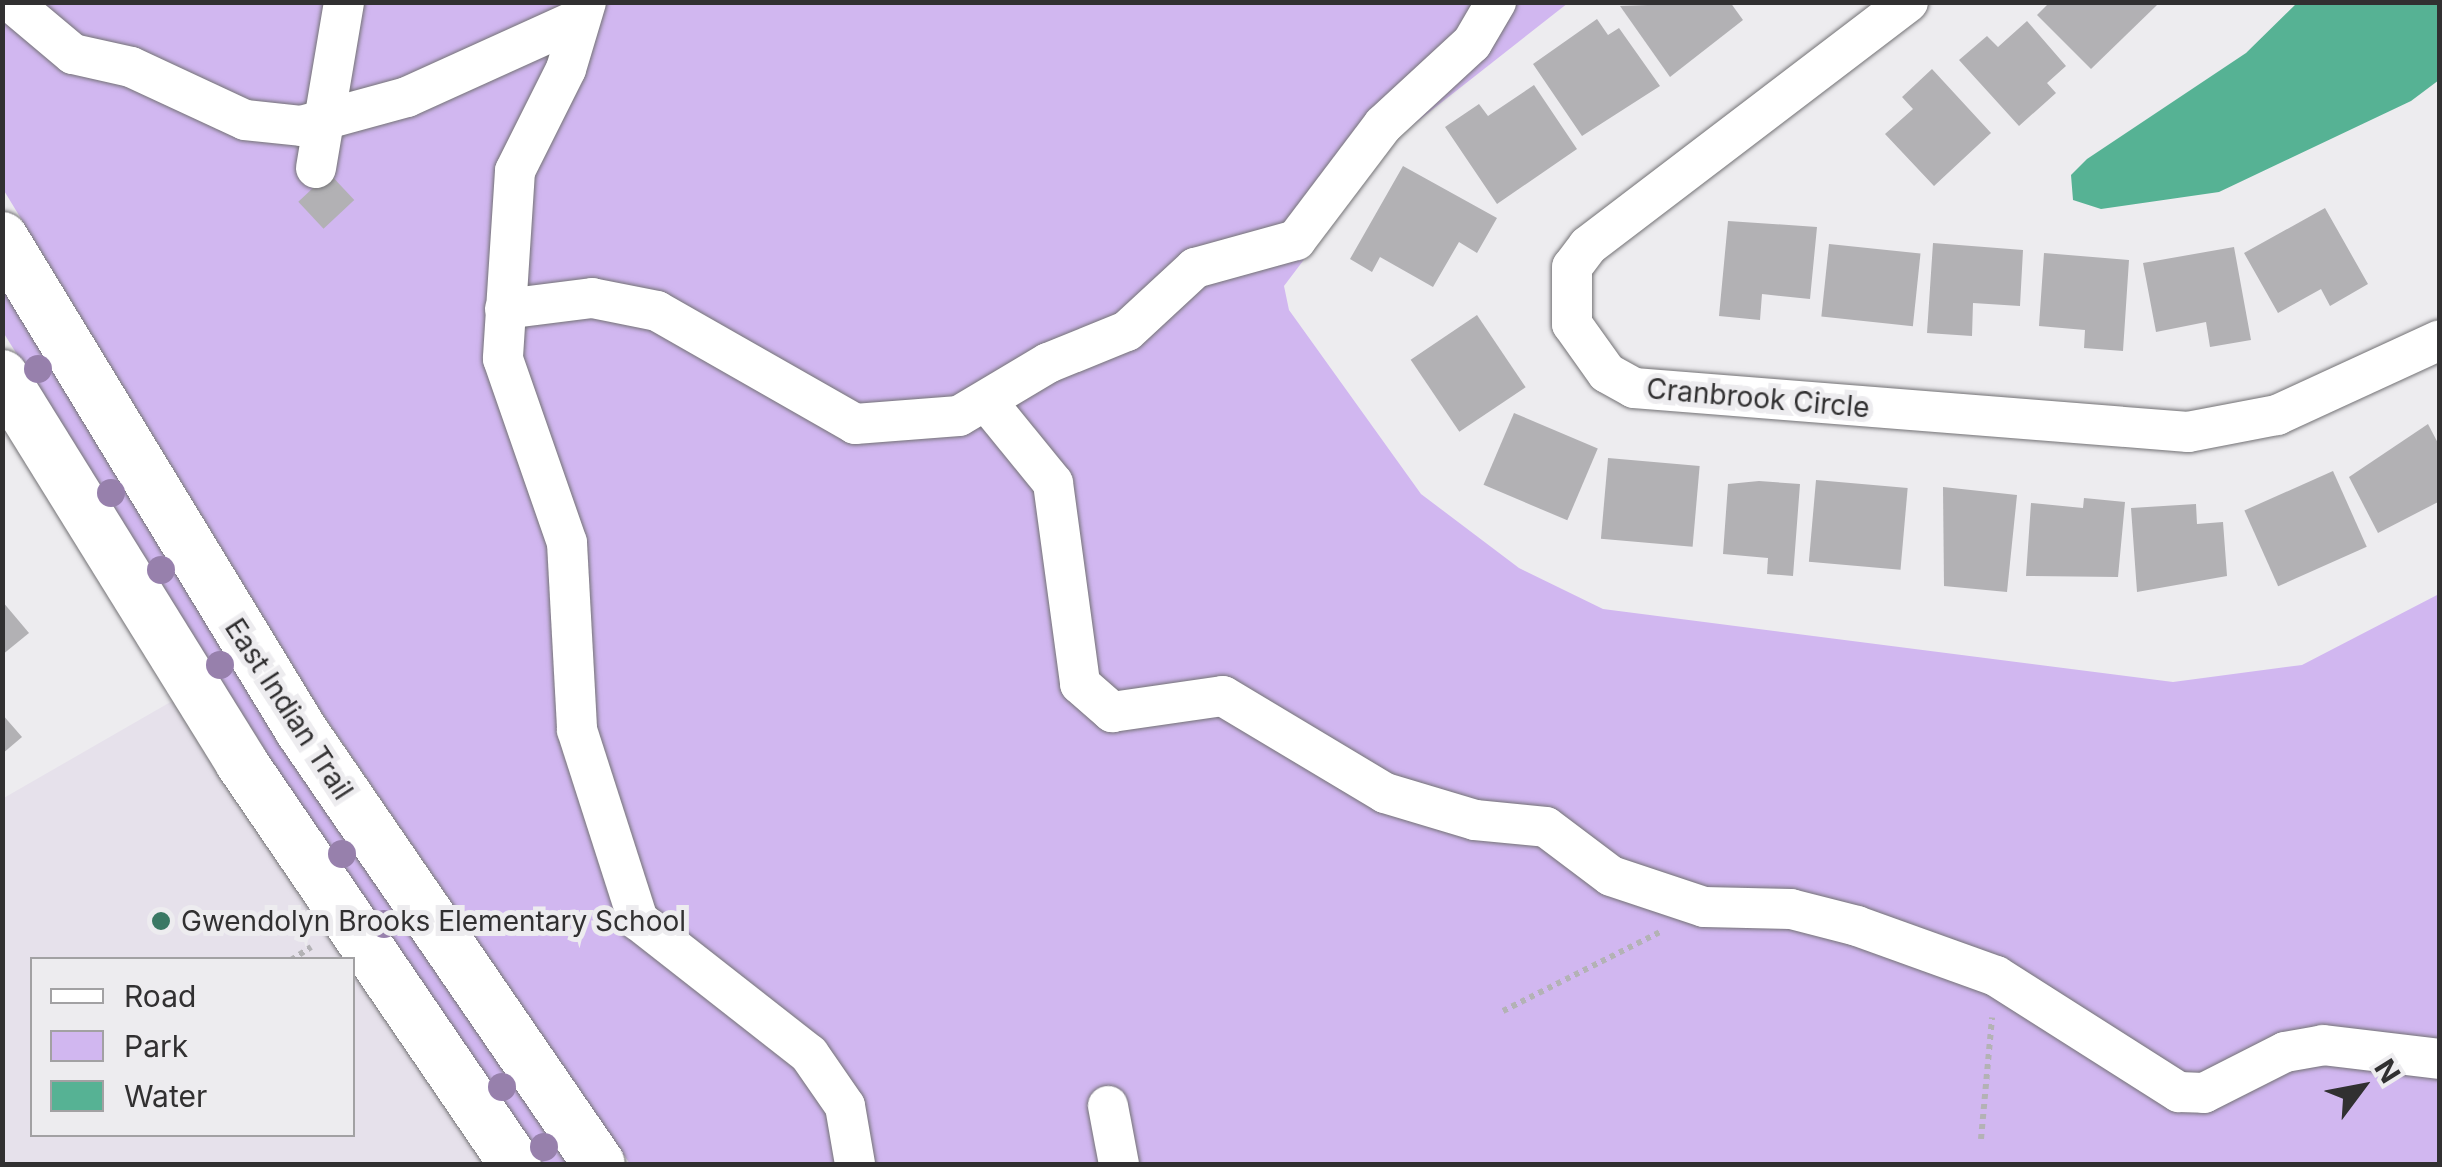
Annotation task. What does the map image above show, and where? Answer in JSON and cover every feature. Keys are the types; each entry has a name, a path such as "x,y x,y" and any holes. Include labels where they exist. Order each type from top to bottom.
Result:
{"main road":[{"name":"East Indian Trail","path":"2,238 301,730 599,1164"},
{"path":"2,376 241,762 515,1164"}],"street":[{"path":"11,2 73,54 130,67 245,120 320,121 407,97 582,11"},
{"path":"316,168 320,121 344,2"},
{"path":"505,309 592,298 657,311 856,424 956,416 987,402 1048,362 1127,331 1195,268 1296,240 1382,125 1472,44 1496,2"},
{"name":"Cranbrook Circle","path":"1908,2 1588,246 1572,267 1572,324 1607,373 1634,388 2188,432 2276,415 2440,340"},
{"path":"582,11 566,69 515,170 505,309 512,401 567,543 577,730 638,920 809,1054 845,1106 855,1164"},
{"path":"987,402 1054,482 1074,655 1091,700 1134,714 1193,694 1224,696 1385,793 1475,820 1546,826 1611,876 1704,907 1791,909 1996,976 2179,1092 2204,1093 2285,1052 2323,1045 2440,1059"},
{"path":"1108,1106 1118,1164"}],"path":[{"path":"1503,1011 1704,907"},
{"path":"296,957 312,947"},
{"path":"1981,1139 1996,976"}],"shaded area":[{"name":"Gwendolyn Brooks Elementary School","path":"174,700 344,957 30,957 30,1137 355,1137 355,975 487,1164 3,1164 2,799"}],"green space":[{"path":"2,3 1568,3 1395,139 1284,286 1289,310 1421,494 1519,568 1603,609 2173,682 2302,665 2439,594 2439,1164 630,1164 320,710 3,189"},
{"path":"2,280 574,1164 541,1164 375,926 3,332"}],"water":[{"path":"2297,3 2437,3 2439,80 2411,101 2219,192 2101,209 2073,200 2071,175 2087,159 2246,53"}],"building":[{"path":"1730,2 1743,20 1670,77 1620,6"},
{"path":"2050,2 2157,5 2091,69 2037,15"},
{"path":"1597,19 1608,35 1619,28 1660,86 1582,136 1533,64"},
{"path":"2027,21 2066,66 2047,83 2056,93 2019,126 1959,60 1987,36 1998,47"},
{"path":"1932,69 1991,133 1934,186 1885,134 1913,109 1902,97"},
{"path":"1534,85 1577,149 1497,204 1445,127 1479,104 1488,116"},
{"path":"1403,166 1497,218 1477,253 1459,242 1433,287 1380,257 1372,272 1350,259"},
{"path":"329,173 354,200 324,229 298,202"},
{"path":"2325,208 2368,284 2330,306 2321,289 2278,313 2244,253"},
{"path":"1728,221 1817,227 1810,299 1762,294 1760,320 1719,316"},
{"path":"1933,243 2023,250 2020,306 1973,303 1972,336 1927,333"},
{"path":"1829,244 1920,254 1913,326 1821,317"},
{"path":"2234,247 2251,340 2210,347 2206,322 2156,332 2143,263"},
{"path":"2044,253 2129,260 2123,351 2084,348 2085,330 2039,326"},
{"path":"1477,315 1526,387 1459,432 1411,360"},
{"path":"1514,413 1598,449 1567,520 1484,485"},
{"path":"2428,424 2440,447 2440,501 2378,533 2349,477"},
{"path":"1608,458 1700,466 1693,547 1601,539"},
{"path":"2333,471 2367,547 2278,586 2244,510"},
{"path":"1816,480 1908,488 1901,570 1809,562"},
{"path":"1728,484 1800,484 1793,576 1767,574 1768,558 1723,554"},
{"path":"1943,487 2017,495 2007,592 1944,586"},
{"path":"2084,498 2125,502 2118,577 2026,576 2031,503 2083,508"},
{"path":"2196,504 2197,524 2223,522 2227,576 2137,592 2131,508"},
{"path":"2,601 29,633 2,655"},
{"path":"2,714 22,737 2,754"}],"place":[{"name":"Gwendolyn Brooks Elementary School","path":"161,921"}]}
